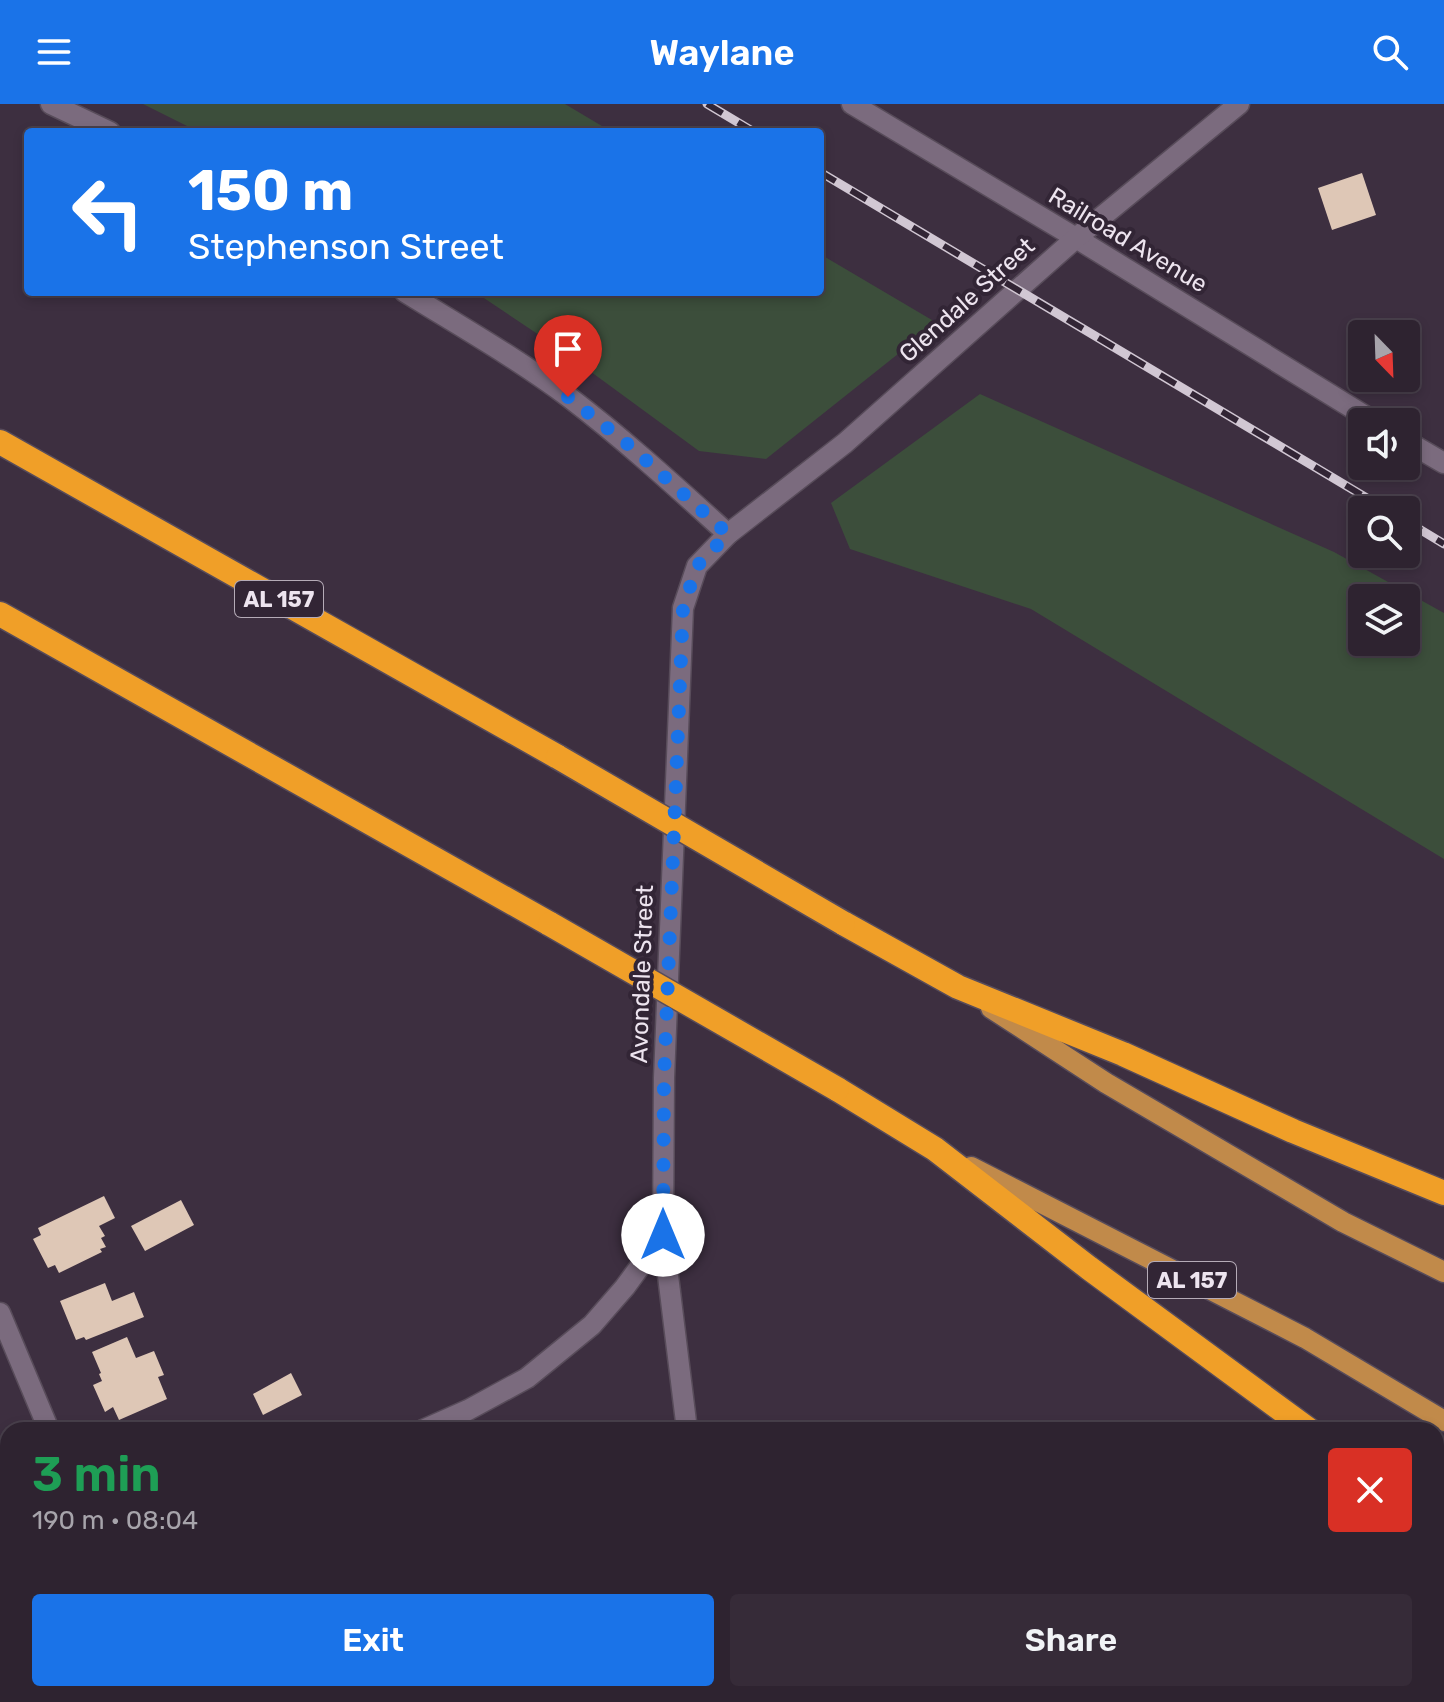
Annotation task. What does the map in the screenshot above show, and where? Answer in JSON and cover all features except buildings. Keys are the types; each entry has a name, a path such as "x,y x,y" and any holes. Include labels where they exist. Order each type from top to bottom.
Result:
{"highway":[{"name":"AL 157","path":"0,442 958,987"},
{"name":"AL 157","path":"0,614 550,924 935,1149"},
{"path":"958,987 1123,1054 1293,1131 1444,1193"},
{"path":"935,1149 1089,1268 1298,1422"}],"main road":[{"name":"AL 157","path":"958,987 1106,1083 1343,1222 1444,1272"},
{"name":"AL 157","path":"935,1149 1305,1338 1444,1421"}],"street":[{"path":"51,104 102,128"},
{"name":"Railroad Avenue","path":"852,104 1352,408"},
{"name":"Glendale Street","path":"728,534 845,443 1076,238 1239,104"},
{"path":"411,296 568,397 630,446 728,534"},
{"path":"1420,449 1444,463"},
{"name":"Avondale Street","path":"686,1422 663,1235 664,1078 683,608 697,566 728,534"},
{"path":"441,1422 527,1378 592,1325 663,1235"},
{"path":"0,1313 46,1422"}],"green space":[{"path":"143,104 565,104 605,128 191,128"},
{"path":"824,256 937,323 766,459 699,451 557,347 481,296 824,296"},
{"path":"980,394 1334,552 1348,560 1348,568 1363,568 1392,584 1348,584 1348,656 1420,656 1420,600 1444,613 1444,859 1031,609 850,549 831,503"}],"railway":[{"path":"707,104 747,128"},
{"path":"824,174 1364,496"},
{"path":"1420,529 1444,544"}],"route":[{"path":"568,397 630,446 728,534 697,566 683,608 664,1078 663,1235"}]}
